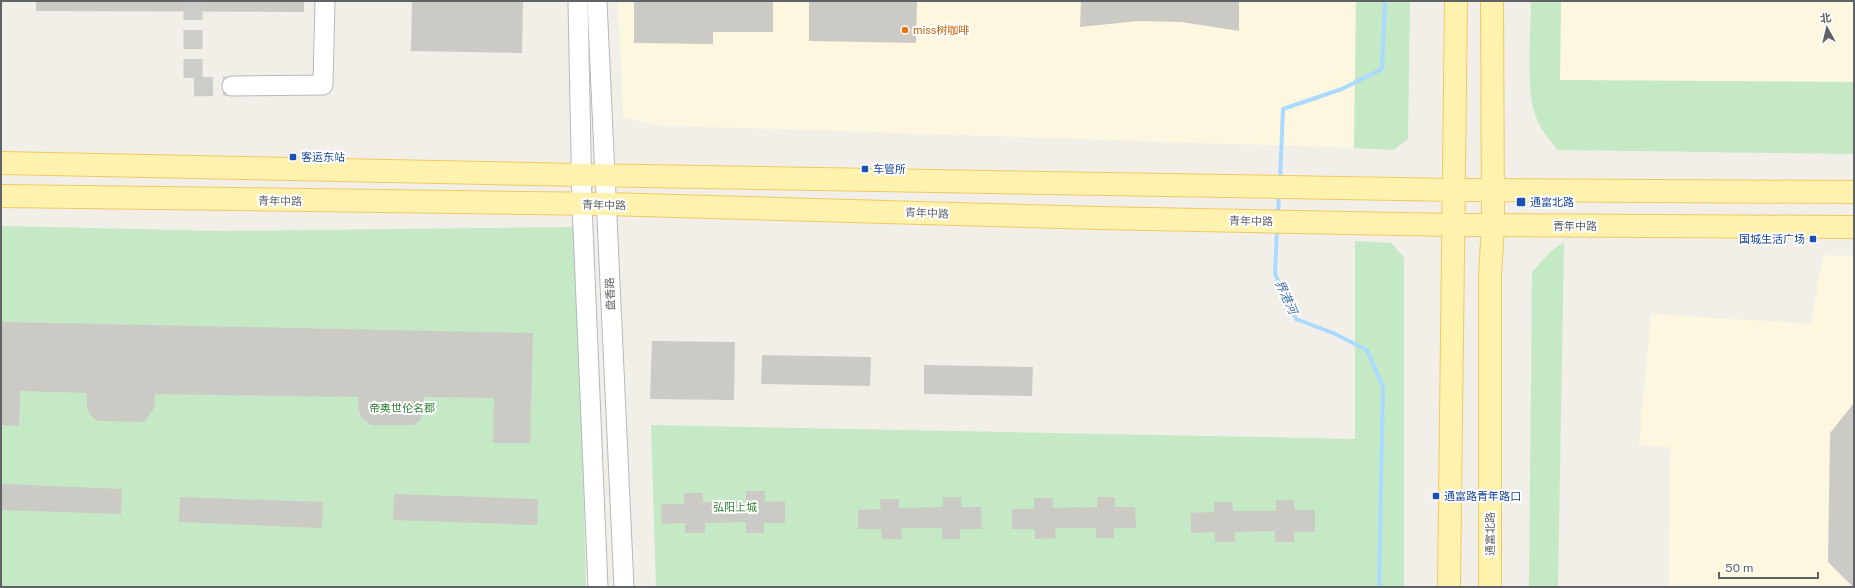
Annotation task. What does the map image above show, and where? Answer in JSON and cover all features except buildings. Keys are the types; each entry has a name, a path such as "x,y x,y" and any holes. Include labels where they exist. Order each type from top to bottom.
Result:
{"main road":[{"path":"1449,587 1456,1"},
{"name":"通富北路","path":"1490,587 1490,275 1493,226 1492,1"},
{"path":"1,163 606,176 1454,190 1854,192"},
{"name":"青年中路","path":"1,196 606,204 1107,218 1493,226 1854,227"}],"street":[{"path":"232,86 323,85 325,1"},
{"path":"578,1 583,175 582,204 598,587"},
{"name":"盘香路","path":"597,1 624,587"}],"shaded area":[{"path":"618,1 1356,1 1354,148 652,125 623,117"},
{"path":"1561,1 1854,1 1854,82 1560,80"},
{"path":"1823,255 1854,256 1854,587 1669,587 1670,447 1639,445 1651,314 1811,324"}],"green space":[{"path":"1356,1 1410,1 1408,139 1394,150 1354,148"},
{"path":"1531,1 1561,1 1560,80 1854,82 1854,154 1558,150 1540,126 1533,105 1529,60"},
{"name":"帝奥世伦名郡","path":"1,226 221,231 577,227 586,587 1,587"},
{"name":"弘阳上城","path":"1355,241 1391,243 1404,257 1404,587 656,587 651,425 1355,439"},
{"path":"1564,242 1558,587 1529,587 1532,272 1550,252"}],"waterway":[{"name":"界港河","path":"1280,181 1283,109 1342,89 1382,69 1385,1"},
{"name":"界港河","path":"1278,215 1279,194"},
{"name":"界港河","path":"1277,228 1275,274 1296,319 1333,333 1367,350 1383,387 1379,587"}],"tunnel":[{"path":"193,1 193,87 232,86"}],"place":[{"name":"miss树咖啡","path":"905,30"},
{"name":"客运东站","path":"293,157"},
{"name":"车管所","path":"865,169"},
{"name":"通富北路","path":"1521,202"},
{"name":"国城生活广场","path":"1813,239"},
{"name":"通富路青年路口","path":"1436,496"}]}
